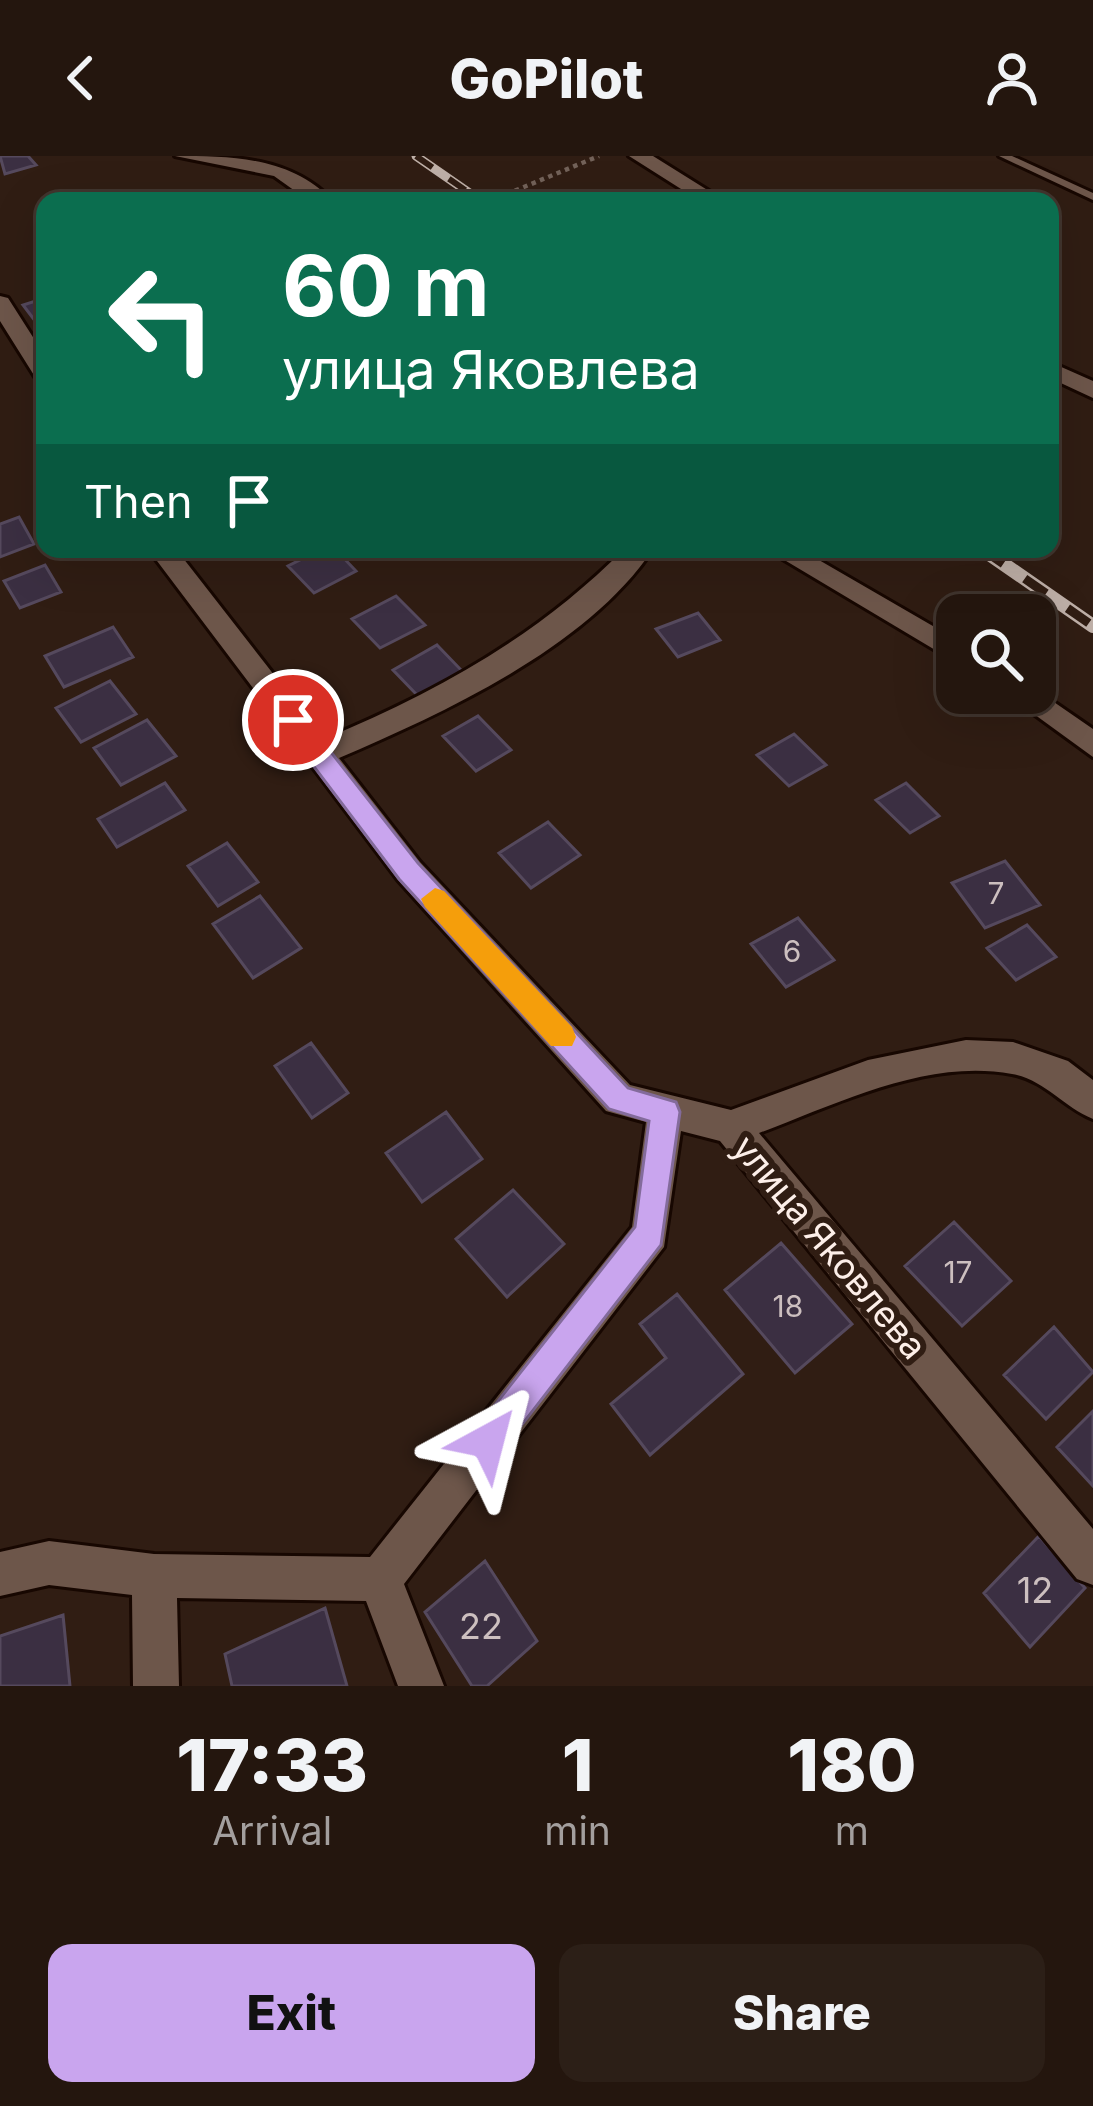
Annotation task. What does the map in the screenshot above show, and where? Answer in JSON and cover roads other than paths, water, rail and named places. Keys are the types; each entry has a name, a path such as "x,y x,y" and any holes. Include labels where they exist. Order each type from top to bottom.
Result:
{"street":[{"path":"185,156 280,171 310,192"},
{"path":"639,156 700,192"},
{"path":"0,303 36,361"},
{"path":"1059,373 1093,391"},
{"name":"улица Яковлева","path":"168,558 409,871 619,1100 731,1127 1093,1564"},
{"path":"319,754 399,722 506,665 588,606 632,558"},
{"path":"794,558 936,641"},
{"path":"1049,714 1093,745"},
{"path":"731,1127 947,1054 1019,1054 1093,1102"},
{"path":"380,1580 650,1234 665,1112"},
{"path":"0,1574 49,1563 154,1576 380,1580"},
{"path":"154,1576 157,1686"},
{"path":"380,1580 421,1686"}],"lane":[{"path":"1004,156 1093,197"}],"railway":[{"path":"416,156 468,192"},
{"path":"995,558 1093,626"}]}
